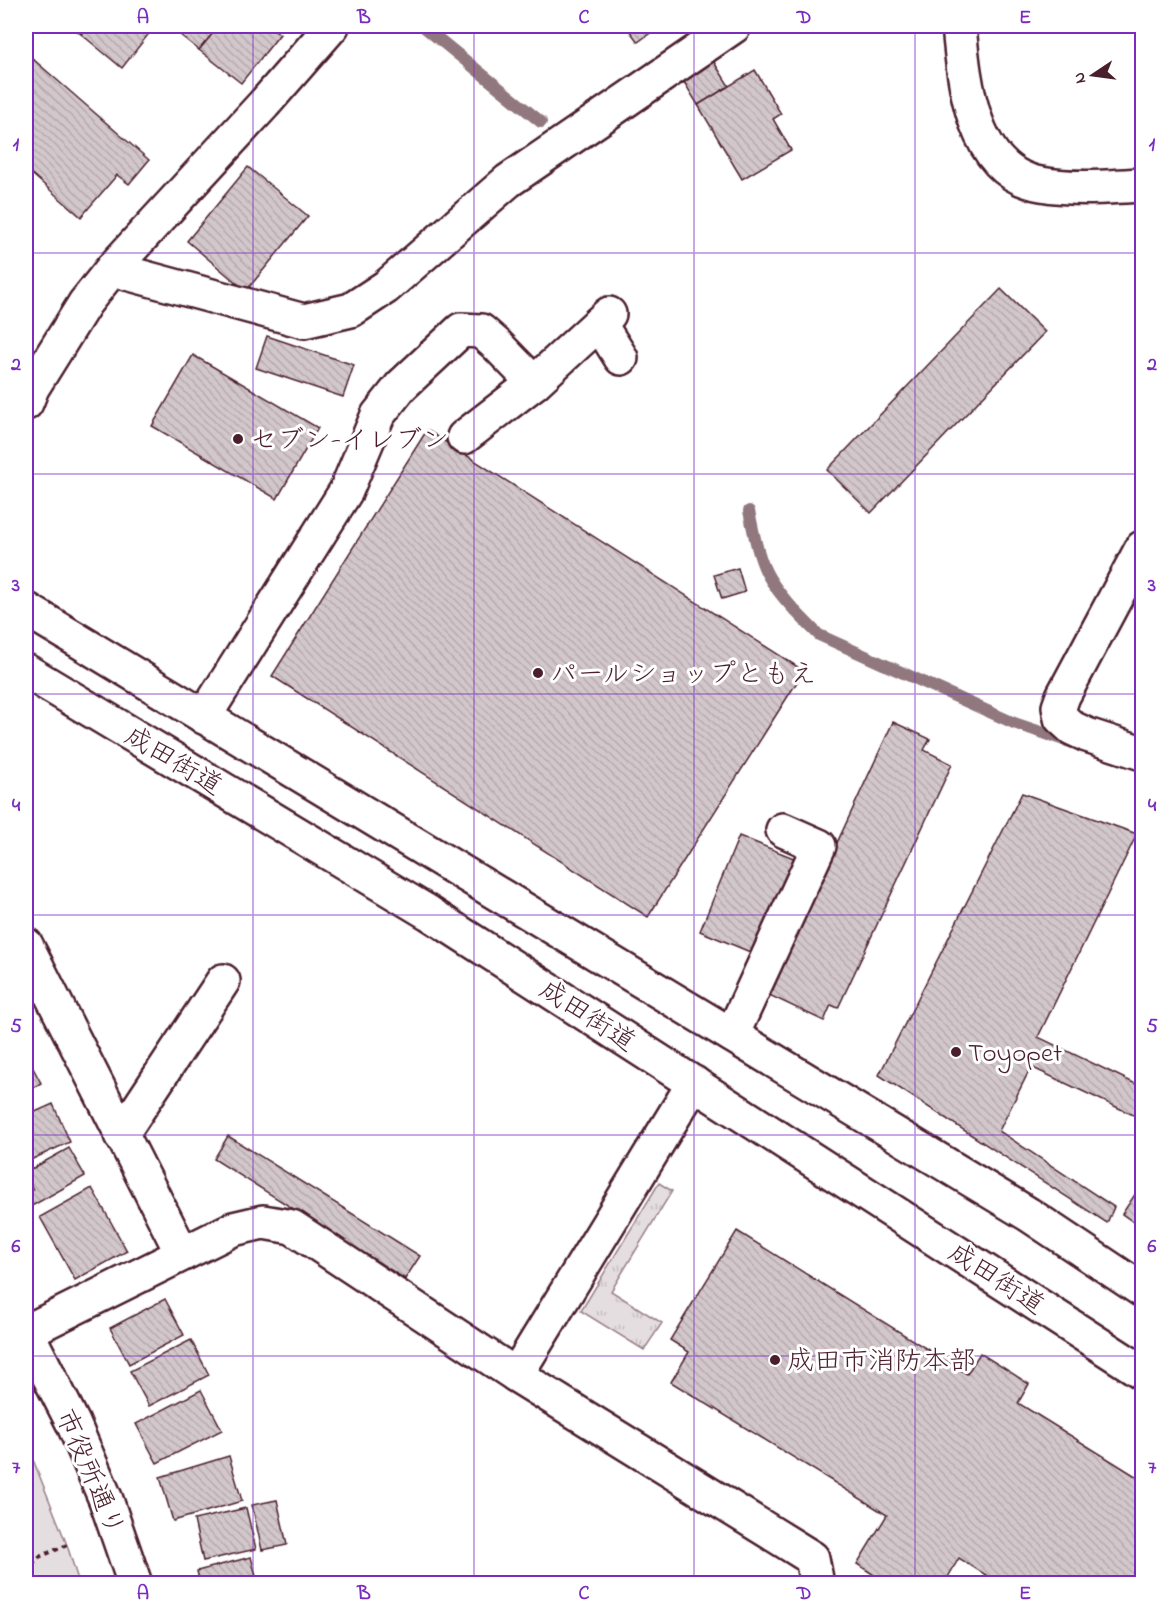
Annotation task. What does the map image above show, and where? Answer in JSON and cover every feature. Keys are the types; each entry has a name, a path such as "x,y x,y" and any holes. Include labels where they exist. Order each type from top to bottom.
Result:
{"main road":[{"path":"28,391 85,303 112,269 264,104 332,26"},
{"path":"112,269 304,321 351,310 386,287 508,182 734,26"},
{"path":"959,26 962,63 972,111 980,134 993,155 1018,177 1040,184 1089,188 1143,185"},
{"path":"464,437 534,383 604,318 621,358"},
{"path":"204,717 346,491 378,415 401,386 461,330 481,331 534,383"},
{"path":"1143,548 1059,707 1061,718 1072,728 1143,753"},
{"name":"成田街道","path":"26,609 1028,1214 1143,1290"},
{"name":"成田街道","path":"26,671 429,912 1143,1372"},
{"path":"732,1035 819,846 783,830"},
{"path":"26,945 182,1254"},
{"path":"121,1135 223,981"},
{"path":"516,1375 694,1083"},
{"path":"26,1331 232,1229 263,1221 292,1227 516,1375 812,1558 817,1584"},
{"name":"市役所通り","path":"26,1331 73,1423 106,1500 135,1584"}],"path":[{"path":"26,1571 39,1557 67,1545"}],"green space":[{"path":"659,1183 672,1191 611,1291 662,1323 644,1350 581,1311"},
{"path":"26,1442 67,1545 79,1583 26,1583"}],"building":[{"path":"70,26 87,26 81,34"},
{"path":"87,26 144,26 151,31 122,68 81,34"},
{"path":"169,26 219,26 199,50"},
{"path":"219,26 270,26 280,34 241,83 199,50"},
{"path":"626,26 660,26 638,42"},
{"path":"26,53 149,160 129,184 117,175 81,217 26,169"},
{"path":"712,59 729,86 698,105 681,77"},
{"path":"755,70 781,114 773,119 791,150 742,179 698,105"},
{"path":"248,167 308,216 246,291 187,241"},
{"path":"1001,289 1045,332 871,513 827,470"},
{"path":"267,336 354,365 343,397 256,368"},
{"path":"193,355 318,428 277,499 152,426"},
{"name":"パールショップともえ","path":"427,430 804,671 648,917 272,676"},
{"path":"738,568 745,592 722,599 714,575"},
{"path":"893,722 930,739 924,750 952,764 838,1008 831,1005 824,1021 767,994"},
{"path":"1022,793 1137,834 1038,1037 1142,1087 1142,1119 1031,1067 999,1131 1114,1207 1107,1223 879,1075"},
{"path":"739,836 801,861 762,957 700,931"},
{"path":"26,1055 41,1083 26,1092"},
{"path":"53,1104 70,1142 26,1162 26,1116"},
{"path":"228,1136 420,1256 405,1279 214,1159"},
{"path":"69,1148 85,1176 30,1207 26,1194 33,1190 26,1172"},
{"path":"1142,1184 1142,1228 1122,1214"},
{"path":"92,1188 127,1251 75,1280 40,1217"},
{"path":"737,1231 967,1374 980,1353 1029,1384 1018,1403 1142,1480 1142,1584 1000,1584 959,1558 944,1584 888,1584 857,1564 887,1515 671,1382 689,1352 670,1340"},
{"path":"165,1299 184,1335 129,1364 110,1328"},
{"path":"191,1340 209,1375 149,1406 130,1371"},
{"path":"201,1390 222,1430 157,1463 136,1424"},
{"path":"229,1456 242,1501 173,1521 160,1477"},
{"path":"277,1500 287,1545 262,1550 252,1505"},
{"path":"246,1508 256,1549 203,1561 194,1520"},
{"path":"251,1557 258,1584 200,1584 197,1571"}],"waterway":[{"path":"423,26 541,122"},
{"path":"749,511 759,555 766,572 775,587 819,635 1014,723 1073,743"}],"place":[{"name":"セブン-イレブン","path":"238,439"},
{"name":"パールショップともえ","path":"538,673"},
{"name":"Toyopet","path":"956,1052"},
{"name":"成田市消防本部","path":"775,1360"}]}
